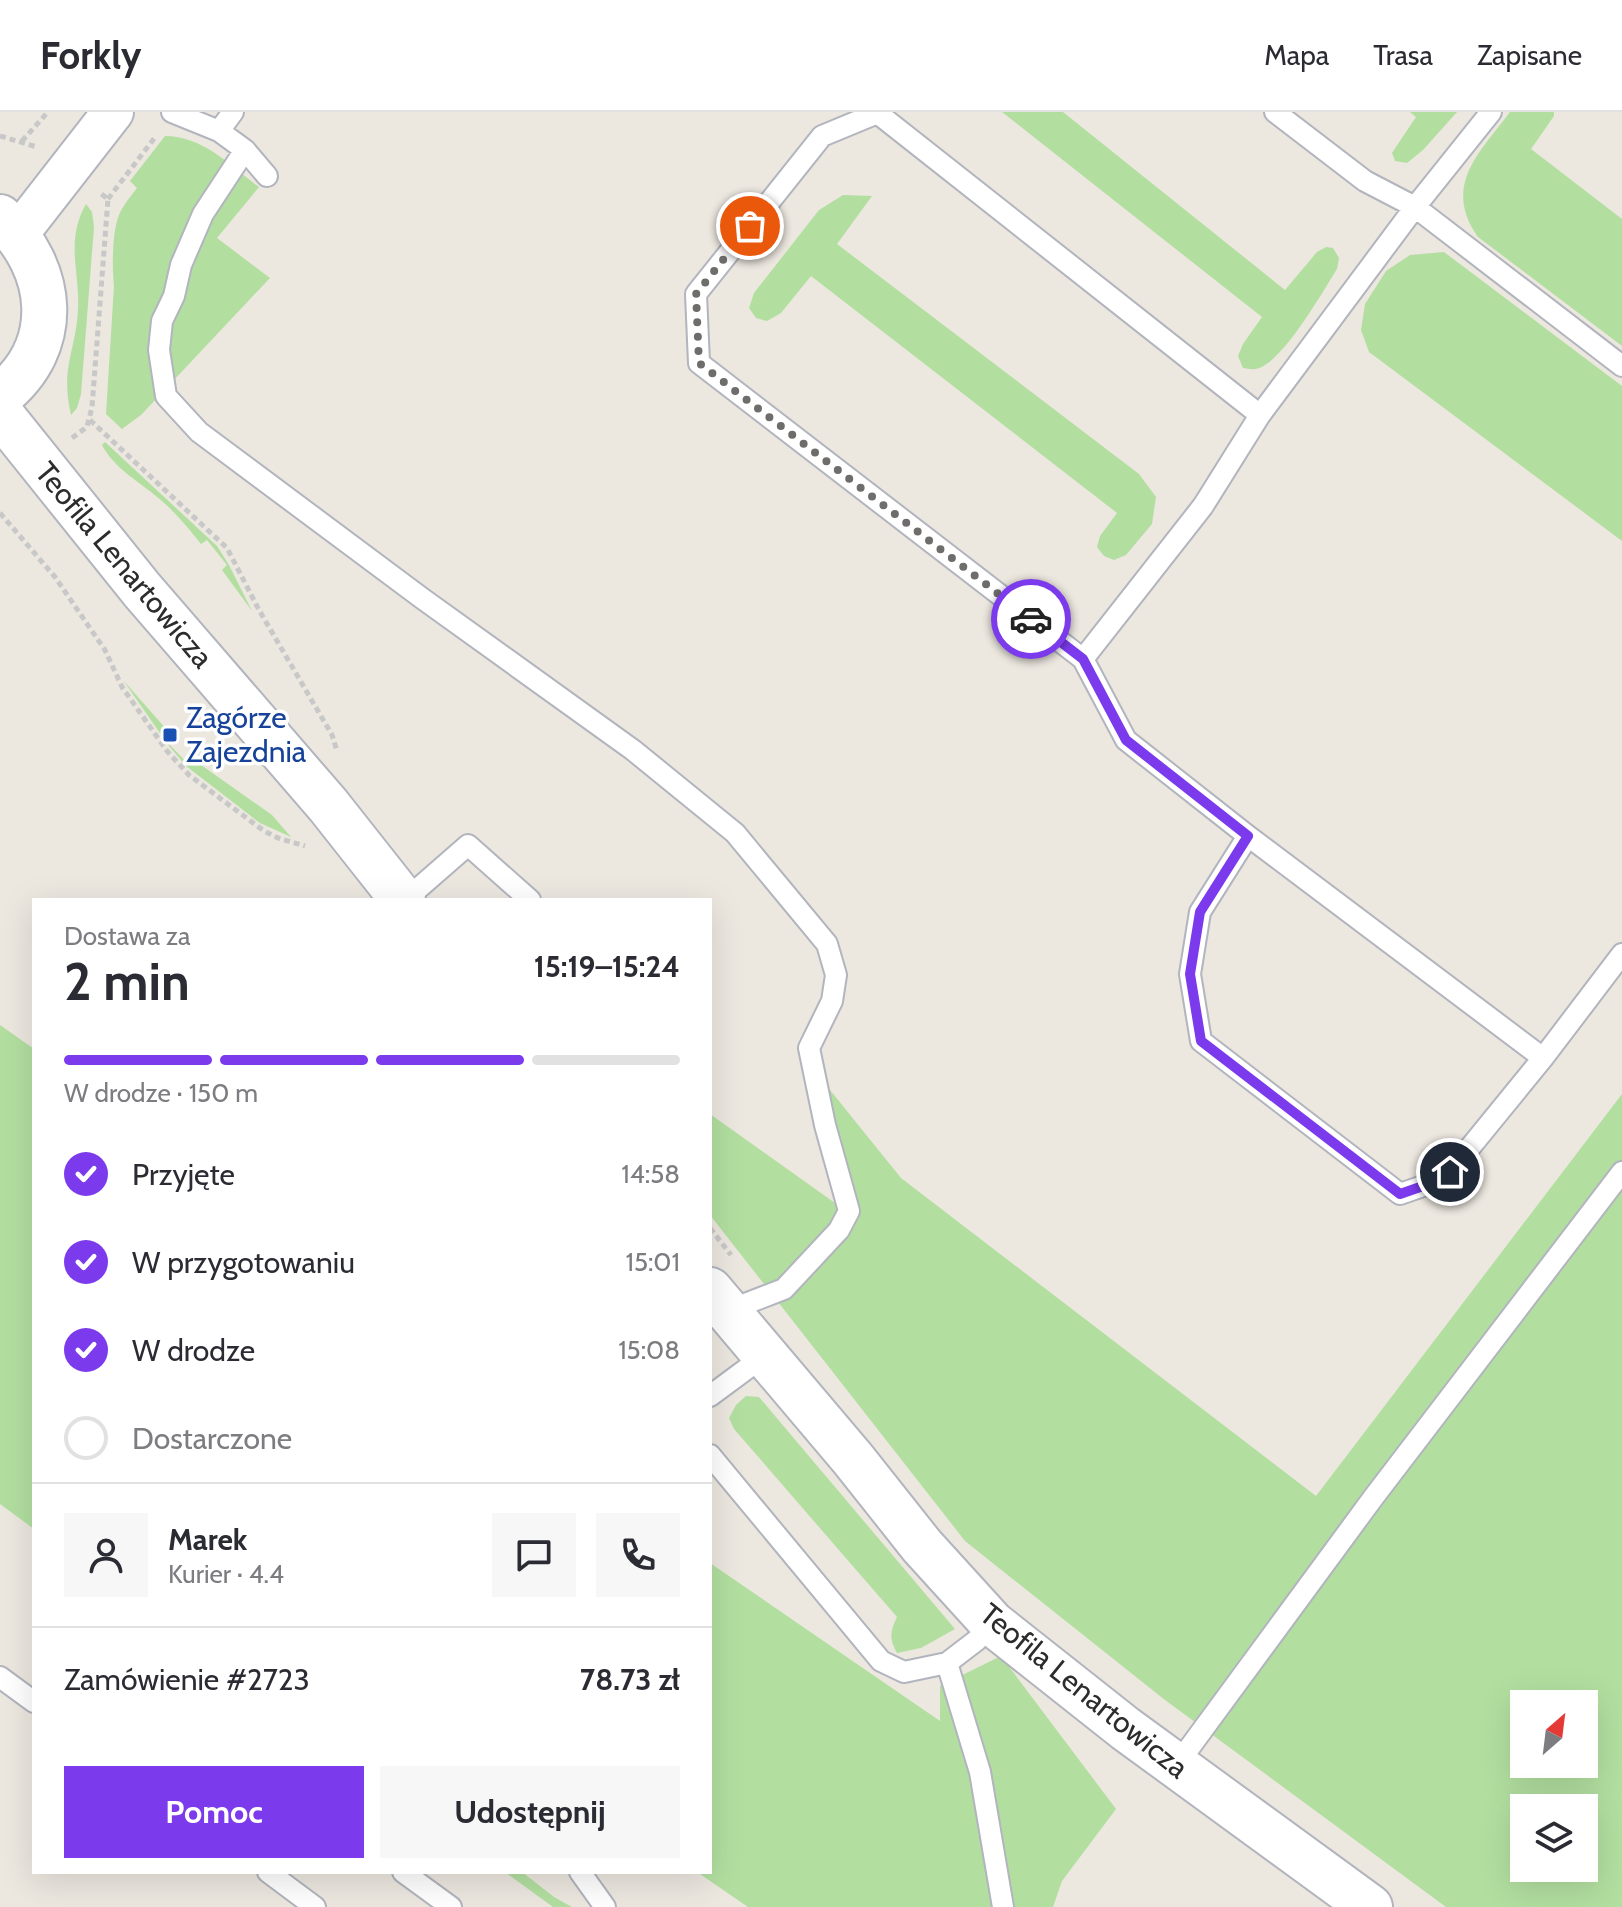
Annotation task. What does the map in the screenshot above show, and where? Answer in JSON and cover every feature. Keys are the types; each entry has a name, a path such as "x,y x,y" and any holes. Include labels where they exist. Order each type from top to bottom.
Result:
{"street":[{"path":"0,396 26,369 37,348 43,324 44,301 40,277 31,254 9,226 113,112"},
{"name":"Teofila Lenartowicza","path":"0,413 96,534 287,755 402,898"},
{"name":"Teofila Lenartowicza","path":"734,1299 764,1356 853,1459 922,1546 992,1623 1176,1766 1370,1907"}],"lane":[{"path":"173,112 219,131 245,150 267,176"},
{"path":"219,131 233,112"},
{"path":"1275,112 1365,181 1415,207 1622,366"},
{"path":"1083,659 1203,506 1260,415 1415,207 1491,112"},
{"path":"1260,415 878,113 822,136 696,294 699,363 1083,659 1126,740 1543,1058"},
{"path":"245,150 203,214 162,321 159,350 166,396 199,432 633,750 735,833 827,944 836,975 832,1001 809,1048 825,1125 849,1211 839,1230 784,1289 734,1299"},
{"path":"1248,836 1200,912 1190,974 1201,1041 1400,1194 1450,1172 1622,954"},
{"path":"406,898 468,845 528,898"},
{"path":"1176,1766 1373,1498 1622,1172"},
{"path":"712,1395 764,1356"},
{"path":"712,1457 881,1661 904,1672 947,1663 977,1640 992,1623"},
{"path":"947,1663 980,1772 1003,1907"},
{"path":"0,1677 32,1701"},
{"path":"271,1874 315,1907"},
{"path":"406,1874 451,1907"},
{"path":"581,1874 605,1907"}],"path":[{"path":"22,141 48,112"},
{"path":"80,433 90,420 108,199 173,112"},
{"path":"0,136 41,150"},
{"path":"96,189 108,199"},
{"path":"90,420 227,548 259,610 332,735 338,760"},
{"path":"0,513 41,558 113,664 120,684 162,746 189,775 278,838 374,864"},
{"path":"712,1234 734,1299"}],"green space":[{"path":"1002,112 1063,112 1285,290 1317,252 1326,247 1333,248 1339,258 1337,269 1289,342 1277,355 1255,369 1243,368 1238,356 1262,317"},
{"path":"1410,112 1457,112 1407,163 1395,161 1392,153 1416,117"},
{"path":"1510,112 1554,112 1531,149 1622,219 1622,346 1478,237 1468,219 1463,202 1469,171"},
{"path":"165,136 179,137 204,147 259,187 217,238 270,278 141,415 122,429 106,414 115,231 121,211 137,188 130,181"},
{"path":"843,195 872,196 837,244 1139,474 1156,497 1152,524 1126,555 1114,560 1104,556 1097,547 1100,536 1117,513 811,276 781,313 767,321 756,318 749,308 754,293 819,210"},
{"path":"86,204 92,212 94,227 81,394 77,408 71,415 67,384 78,309 75,243"},
{"path":"1444,252 1622,386 1622,541 1369,352 1361,330 1365,304 1386,271 1410,255"},
{"path":"105,442 217,546 252,611 222,570 227,565 207,540 201,544 167,506 121,469 107,454 102,445"},
{"path":"123,680 174,738 169,744 189,765 194,760 272,815 291,837 260,823 186,766 169,746"},
{"path":"0,1025 32,1048 32,1528 0,1504"},
{"path":"801,1054 901,1178 1316,1496 1622,1094 1622,1907 1446,1907 1165,1700 965,1541 712,1218 712,1115 835,1203"},
{"path":"746,1396 759,1397 955,1629 921,1648 897,1653 891,1635 897,1617 734,1429 729,1418 736,1405"},
{"path":"712,1564 940,1721 940,1686 1001,1656 1116,1809 1062,1881 1053,1907 748,1907 700,1874 712,1874"},
{"path":"508,1874 525,1874 572,1907 553,1907"}],"way so far":[{"path":"750,226 696,294 699,363 1031,619"}],"place":[{"name":"Zagórze Zajezdnia","path":"170,735"}],"route":[{"path":"1031,619 1083,659 1126,740 1248,836 1200,912 1190,974 1201,1041 1400,1194 1450,1172"}]}
